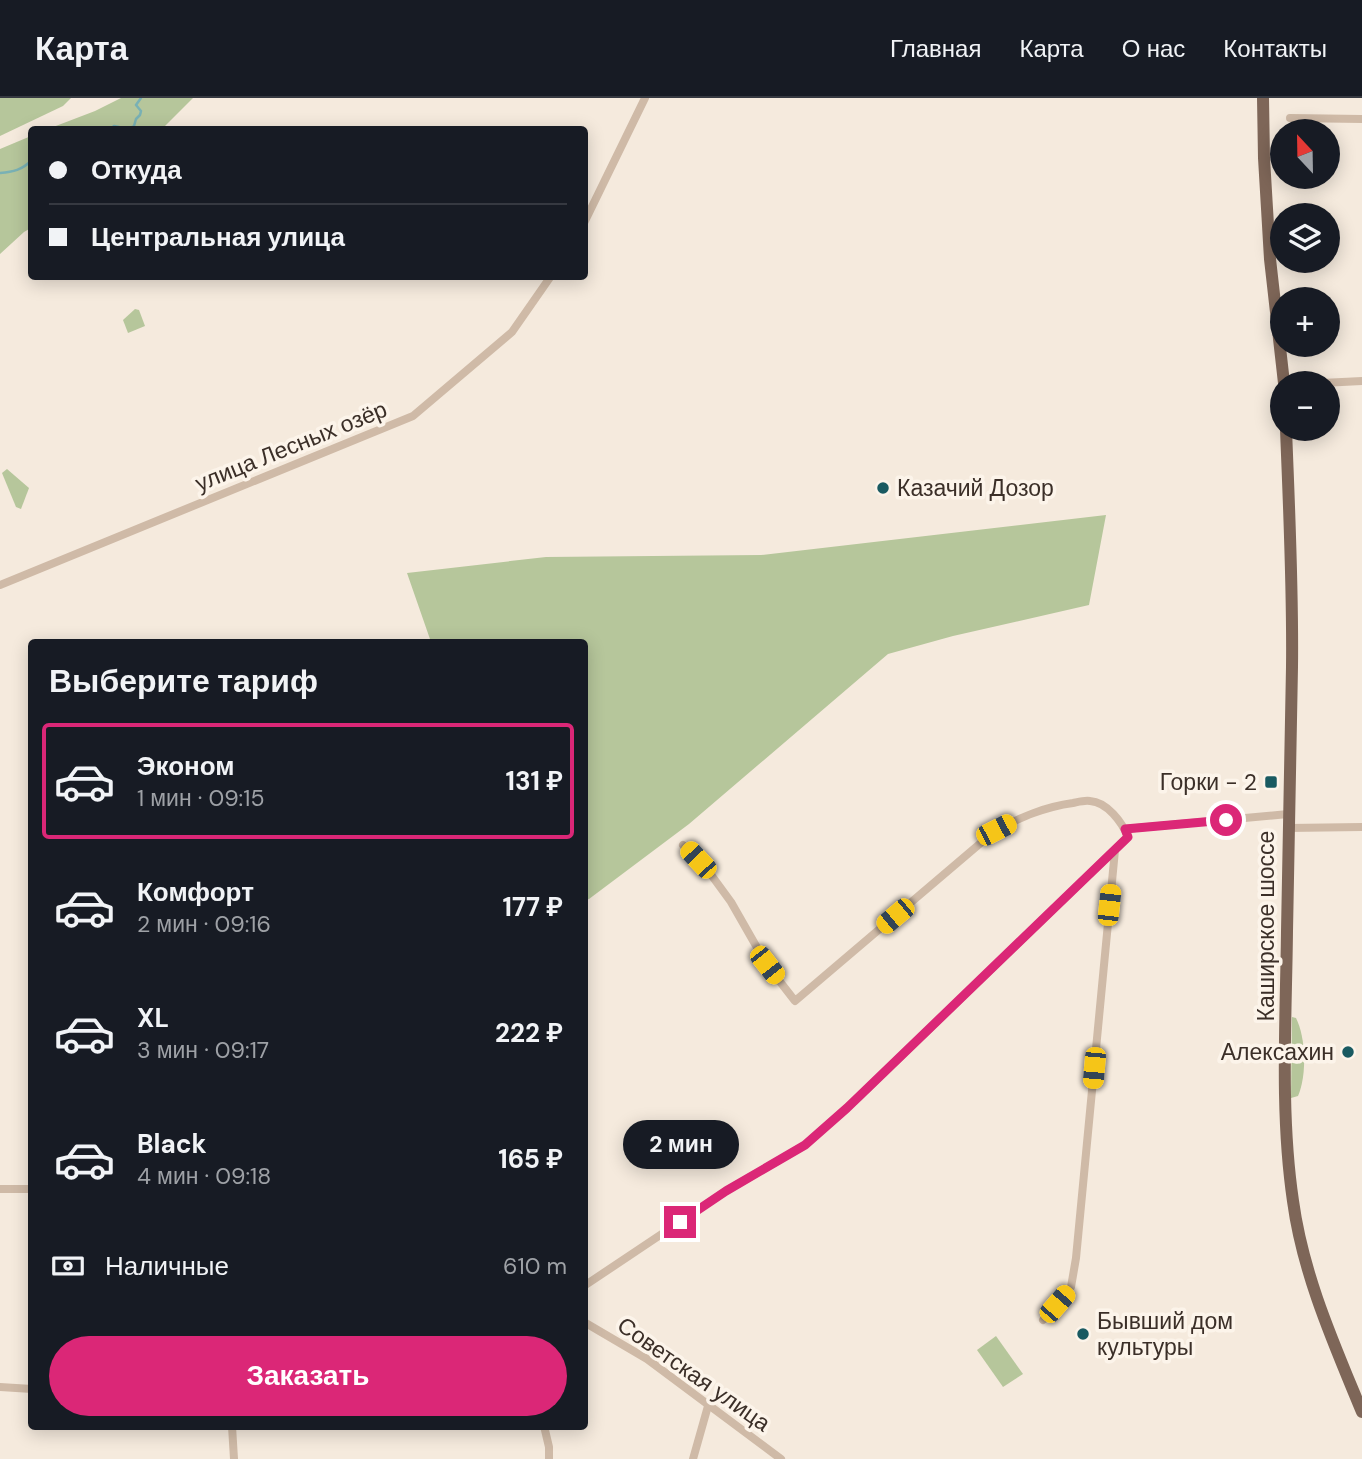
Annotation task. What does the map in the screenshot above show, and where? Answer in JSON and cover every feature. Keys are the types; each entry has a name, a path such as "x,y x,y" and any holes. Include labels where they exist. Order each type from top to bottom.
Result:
{"main road":[{"path":"1263,98 1270,259 1283,371"},
{"name":"Каширское шоссе","path":"1287,441 1292,651 1288,814 1288,1161 1293,1204 1311,1277 1327,1329 1362,1412"}],"street":[{"path":"588,215 645,98"},
{"path":"1290,118 1362,119"},
{"name":"улица Лесных озёр","path":"0,585 413,416 512,332 548,280"},
{"path":"1340,382 1362,381"},
{"path":"588,1283 726,1191 805,1145 858,1098 1128,837 1111,811 1091,800 1030,813 996,830 795,1001 767,965 731,902 712,876 683,845"},
{"path":"1125,829 1288,814"},
{"path":"1288,828 1362,827"},
{"path":"1043,1320 1071,1287 1076,1258 1115,850"},
{"path":"0,1189 28,1189"},
{"name":"Советская улица","path":"588,1324 647,1359 781,1459"},
{"path":"0,1387 28,1388"},
{"path":"693,1459 708,1406"},
{"path":"232,1430 234,1459"},
{"path":"545,1430 549,1459"}],"green space":[{"path":"0,98 71,98 63,106 0,136"},
{"path":"121,98 193,98 165,126 56,126"},
{"path":"28,137 28,230 0,254 0,149"},
{"path":"135,309 139,310 145,326 128,333 123,320"},
{"path":"7,469 29,488 21,509 16,507 2,473"},
{"path":"1106,515 1089,605 888,654 689,824 588,899 588,639 430,639 407,573 546,557 761,555"},
{"path":"1292,1017 1296,1018 1302,1036 1304,1057 1301,1087 1298,1096 1291,1098"},
{"path":"996,1336 1023,1374 1003,1387 977,1350"}],"waterway":[{"path":"134,126 140,115 141,111 136,105 141,98"},
{"path":"0,173 17,170 28,163"}],"place":[{"name":"Казачий Дозор","path":"883,488"},
{"name":"Горки - 2","path":"1271,782"},
{"name":"Алексахин","path":"1348,1052"},
{"name":"Бывший дом культуры","path":"1083,1334"}],"route":[{"path":"680,1222 726,1191 805,1145 847,1108 1128,837 1125,829 1226,820"}]}
